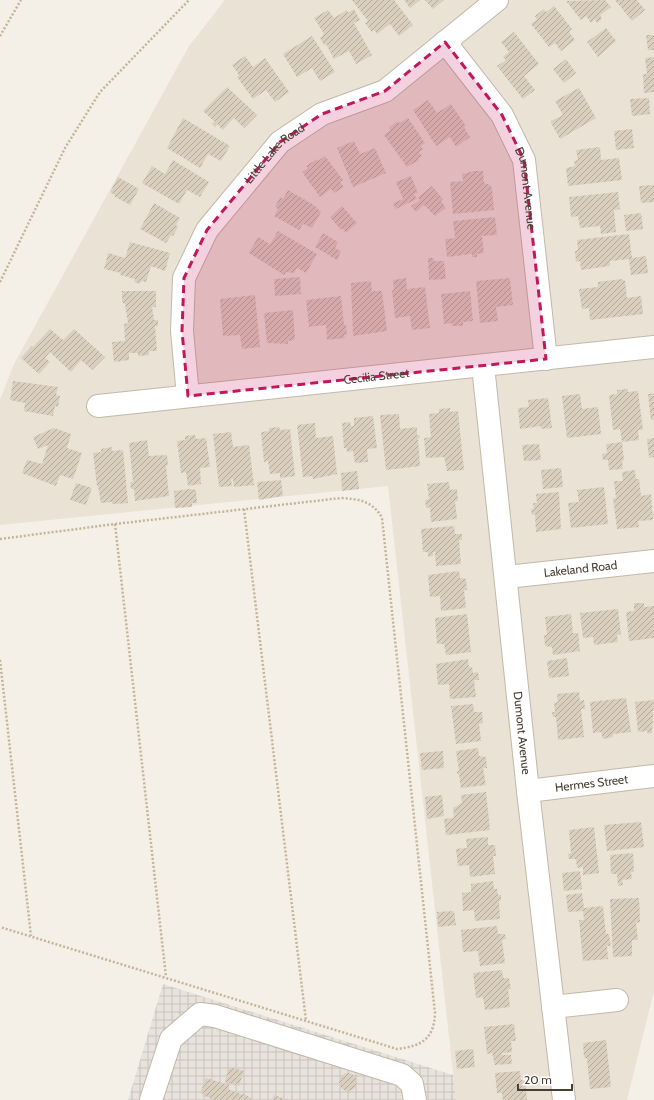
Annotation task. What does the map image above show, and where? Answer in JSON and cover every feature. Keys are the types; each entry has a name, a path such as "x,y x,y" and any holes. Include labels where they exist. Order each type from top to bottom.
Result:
{"street":[{"name":"Little Lake Road","path":"188,396 182,331 184,278 207,230 280,142 322,114 385,92 497,0"},
{"name":"Dumont Avenue","path":"445,42 502,115 524,160 546,359"},
{"name":"Cecilia Street","path":"98,406 654,347"},
{"name":"Dumont Avenue","path":"484,366 507,576 528,791 564,1100"},
{"name":"Lakeland Road","path":"507,576 654,561"},
{"name":"Hermes Street","path":"528,791 654,776"},
{"path":"553,1007 617,1000"},
{"path":"151,1100 171,1039 200,1014 214,1016 402,1076 412,1084 414,1100"}],"path":[{"path":"0,36 21,0"},
{"path":"0,282 65,148 100,92 190,0"},
{"path":"0,539 115,524 349,498 366,501 373,505 382,518 434,1005 435,1022 433,1031 422,1043 410,1048 397,1048 0,927"},
{"path":"244,509 306,1021"},
{"path":"115,524 166,977"},
{"path":"0,660 32,936"}],"highlighted area":[{"path":"445,42 502,115 524,160 546,359 188,396 182,331 184,278 207,230 280,142 322,114 385,91"}],"shaded area":[{"path":"225,0 654,0 654,991 627,1100 456,1100 388,486 0,525 0,400 14,364 189,46"},
{"path":"163,984 453,1075 456,1100 128,1100"}],"building":[{"path":"352,0 394,0 413,25 399,36 390,24 377,34 374,30 372,32 365,23 368,21"},
{"path":"404,0 420,0 410,8"},
{"path":"425,0 444,0 433,9"},
{"path":"605,0 611,7 600,15 602,19 597,23 595,19 591,23 586,16 581,20 566,1"},
{"path":"615,0 637,0 645,10 632,21"},
{"path":"554,6 572,29 569,32 575,40 561,51 555,43 549,47 531,24 537,19 535,16 544,9 546,12"},
{"path":"354,9 360,20 354,23 372,55 356,64 349,51 334,59 326,44 324,45 320,38 324,34 314,18 328,10 334,18 347,10 348,13"},
{"path":"606,28 616,41 598,57 587,42"},
{"path":"514,32 539,64 524,76 535,90 523,99 497,66 506,60 503,57 509,52 501,42"},
{"path":"646,35 654,35 654,50 648,50"},
{"path":"312,36 335,72 320,81 312,68 297,77 283,54"},
{"path":"245,56 253,67 265,58 289,92 275,102 266,90 253,99 237,77 239,75 232,65"},
{"path":"654,57 654,92 644,93 643,74 647,74 645,58"},
{"path":"566,59 576,73 564,83 553,69"},
{"path":"227,87 257,115 244,128 234,118 223,130 217,124 215,127 212,124 215,122 203,111"},
{"path":"579,88 596,118 560,139 551,123 551,121 563,115 555,101"},
{"path":"649,98 650,114 632,116 630,99"},
{"path":"428,100 437,113 451,104 466,126 464,127 470,137 456,147 450,137 436,146 413,110"},
{"path":"183,118 230,146 221,161 208,154 200,168 167,148"},
{"path":"408,118 425,143 421,146 423,150 419,152 422,156 418,158 419,160 407,167 384,135 390,130 389,127 398,121 399,123"},
{"path":"632,129 634,148 616,150 614,131"},
{"path":"354,141 360,154 375,148 386,173 353,187 337,148"},
{"path":"600,147 601,160 619,158 622,180 568,186 566,168 575,166 574,161 578,160 576,150"},
{"path":"325,156 343,180 340,182 344,187 334,193 331,189 320,197 302,172 308,168 306,166"},
{"path":"173,160 209,182 200,197 187,190 179,204 142,183 152,166 165,174"},
{"path":"474,171 483,171 484,183 490,185 492,188 494,210 453,214 450,182 463,181 462,174"},
{"path":"411,176 418,193 414,194 417,199 396,209 393,203 403,199 396,182"},
{"path":"118,177 139,189 130,205 110,192"},
{"path":"654,185 654,202 641,203 639,186"},
{"path":"432,186 443,199 441,201 446,208 435,216 424,205 416,212 411,206 420,200 418,197"},
{"path":"288,190 314,205 321,212 312,228 303,224 299,230 274,216 278,209 275,207 280,197 283,199"},
{"path":"618,192 620,209 614,210 616,232 601,234 600,226 580,228 578,216 571,217 569,197"},
{"path":"154,203 180,218 176,225 178,227 173,236 171,235 166,243 140,229"},
{"path":"342,206 357,223 346,233 342,228 341,230 330,217"},
{"path":"641,213 643,229 626,231 624,215"},
{"path":"495,217 497,235 482,236 484,253 477,254 477,257 472,257 472,254 447,257 445,239 455,238 453,221"},
{"path":"278,231 317,254 306,273 297,268 294,273 286,272 284,275 249,253 258,237 270,244"},
{"path":"323,233 338,242 335,248 341,251 337,260 315,247"},
{"path":"629,234 632,258 646,256 648,273 631,275 629,259 610,261 610,266 581,270 580,261 576,262 575,251 578,250 577,240"},
{"path":"130,242 170,253 165,271 151,266 146,282 141,281 140,284 134,282 135,279 120,275 121,273 104,269 108,253 125,258"},
{"path":"428,258 434,258 434,261 444,261 446,279 429,280"},
{"path":"300,277 301,294 275,296 274,279"},
{"path":"406,278 407,289 425,287 430,328 412,330 410,316 395,318 392,291 394,290 393,280"},
{"path":"510,278 513,305 496,307 498,321 480,323 476,281"},
{"path":"622,279 625,281 627,298 641,296 643,314 590,320 589,308 582,309 579,289 598,287 598,282"},
{"path":"371,281 372,293 373,291 382,291 387,331 353,336 351,283"},
{"path":"122,291 156,291 156,307 152,307 154,320 158,320 158,326 155,326 157,351 149,351 149,355 138,356 138,353 129,353 129,360 114,362 112,342 125,341 124,324 128,323 125,304 122,302"},
{"path":"470,291 473,321 463,322 463,326 452,326 452,323 444,324 441,294"},
{"path":"255,295 260,347 242,349 240,335 223,336 220,299"},
{"path":"341,296 344,325 346,325 347,335 344,335 345,338 327,340 326,325 309,327 306,300"},
{"path":"293,310 295,340 288,341 288,344 267,343 264,313"},
{"path":"50,329 63,340 74,329 105,357 92,370 81,360 71,372 50,352 45,358 50,362 39,374 21,358"},
{"path":"13,381 58,387 56,395 60,396 58,407 55,406 53,416 24,411 25,403 10,400"},
{"path":"628,389 628,392 638,391 643,430 638,430 639,440 622,442 620,429 613,430 609,395 617,394 617,390"},
{"path":"654,393 654,420 651,420 648,394"},
{"path":"580,394 582,409 598,407 601,434 567,438 562,396"},
{"path":"548,398 552,428 541,429 541,426 520,429 518,408 529,407 528,400"},
{"path":"450,408 450,412 458,411 464,470 447,471 444,457 426,458 424,438 431,437 429,414 439,413 439,409"},
{"path":"399,414 400,429 417,427 417,435 419,435 420,438 418,438 420,466 386,470 380,415"},
{"path":"373,416 377,448 367,449 368,462 355,463 353,451 347,452 346,448 344,448 342,423 350,422 351,426 354,426 354,418"},
{"path":"315,423 316,438 333,436 337,474 313,479 312,476 303,477 297,425"},
{"path":"279,427 280,430 290,429 295,476 280,478 280,473 270,474 268,461 264,462 261,432 269,431 269,428"},
{"path":"54,428 71,434 67,448 82,453 73,479 60,475 56,486 22,473 27,460 42,464 48,445 38,449 33,437"},
{"path":"231,432 233,447 249,445 254,485 234,487 233,479 231,479 232,486 219,487 213,434"},
{"path":"195,435 196,439 206,438 210,467 200,468 201,484 188,486 186,472 181,473 177,441 185,440 185,436"},
{"path":"654,438 654,457 649,458 647,439"},
{"path":"147,440 149,456 167,455 168,465 166,466 169,496 135,501 134,489 131,489 130,482 133,482 129,443"},
{"path":"622,442 624,460 622,461 623,469 609,470 608,460 603,460 602,454 607,453 606,444"},
{"path":"539,444 541,460 524,461 522,445"},
{"path":"112,447 112,451 123,450 128,503 101,503 97,486 93,453 101,452 101,449"},
{"path":"561,468 563,487 543,489 541,470"},
{"path":"635,470 636,479 639,479 641,496 651,494 653,520 638,521 639,527 617,529 613,498 616,498 614,481 623,481 622,472"},
{"path":"357,471 359,489 342,491 341,473"},
{"path":"281,480 283,496 259,500 257,482"},
{"path":"449,482 450,490 457,489 458,501 455,501 457,519 431,522 430,507 426,508 425,500 429,499 427,484"},
{"path":"76,483 92,488 86,505 70,500"},
{"path":"604,487 608,524 571,528 568,503 579,502 577,490"},
{"path":"190,489 196,490 197,503 192,503 192,507 175,508 174,491"},
{"path":"559,492 561,529 536,532 535,514 532,515 531,509 534,509 533,503 537,503 536,494"},
{"path":"454,526 455,534 462,534 462,540 459,540 461,564 436,566 435,552 433,552 433,556 428,557 428,552 423,552 421,529"},
{"path":"459,571 460,578 466,579 467,590 464,590 466,608 441,611 440,596 430,597 428,575"},
{"path":"634,603 644,603 644,607 654,606 654,638 629,641 626,612 634,611"},
{"path":"618,609 621,634 617,635 618,642 594,645 593,637 583,638 580,613"},
{"path":"467,614 471,652 446,655 444,644 437,644 435,618"},
{"path":"571,614 573,633 578,633 580,651 553,655 552,647 545,646 544,635 547,635 545,617"},
{"path":"567,658 569,676 549,678 547,661"},
{"path":"468,659 469,667 472,667 473,673 478,672 479,680 474,680 476,697 450,699 449,684 438,685 436,664"},
{"path":"579,692 580,701 584,700 585,709 581,709 584,737 558,740 556,717 553,717 552,712 555,712 554,703 558,702 557,694"},
{"path":"626,698 631,732 613,734 613,737 603,739 601,732 593,733 590,702"},
{"path":"654,700 652,733 648,734 647,731 638,732 635,702"},
{"path":"473,704 474,712 482,712 483,723 479,724 481,741 456,744 451,706"},
{"path":"478,748 479,756 486,757 487,768 483,768 486,785 461,788 459,774 457,774 459,771 456,751"},
{"path":"443,751 444,768 422,770 420,753"},
{"path":"486,792 490,830 446,835 444,819 454,818 453,808 462,803 461,795"},
{"path":"442,795 444,816 427,819 425,797"},
{"path":"641,822 644,847 607,851 604,825"},
{"path":"594,827 599,873 583,875 583,867 577,868 576,859 569,859 568,854 571,853 569,830"},
{"path":"488,837 488,845 495,845 496,856 493,856 495,874 470,877 469,865 458,866 456,849 467,848 466,839"},
{"path":"633,853 634,872 631,872 632,879 622,880 623,885 618,886 617,874 611,874 610,855"},
{"path":"580,871 582,889 564,891 562,873"},
{"path":"493,881 494,889 497,889 498,895 501,895 501,900 499,901 500,919 475,921 474,910 463,911 462,893 471,892 471,884"},
{"path":"582,893 584,908 603,906 606,934 609,934 611,946 607,946 608,959 583,961 579,920 584,920 583,911 568,912 566,895"},
{"path":"639,898 640,922 636,923 638,940 632,940 632,956 613,957 610,899"},
{"path":"454,911 456,925 438,927 437,912"},
{"path":"497,926 498,934 505,934 506,939 502,940 505,963 480,966 478,951 463,952 461,930"},
{"path":"502,970 503,978 509,978 511,989 508,989 510,1007 485,1010 483,997 476,998 473,973"},
{"path":"514,1024 516,1041 511,1041 512,1052 502,1053 502,1055 511,1055 512,1064 495,1065 492,1053 487,1054 484,1027"},
{"path":"606,1040 611,1087 590,1089 587,1059 584,1057 583,1043"},
{"path":"473,1049 475,1067 457,1069 455,1051"},
{"path":"229,1067 244,1071 239,1086 225,1082"},
{"path":"520,1071 521,1080 525,1080 527,1100 503,1100 502,1093 497,1093 495,1073"},
{"path":"344,1073 352,1073 357,1078 355,1089 352,1091 344,1091 339,1086 339,1078"},
{"path":"206,1078 229,1085 228,1089 243,1095 243,1093 253,1100 210,1100 210,1098 204,1096 201,1091"},
{"path":"274,1095 289,1100 272,1100"}]}
